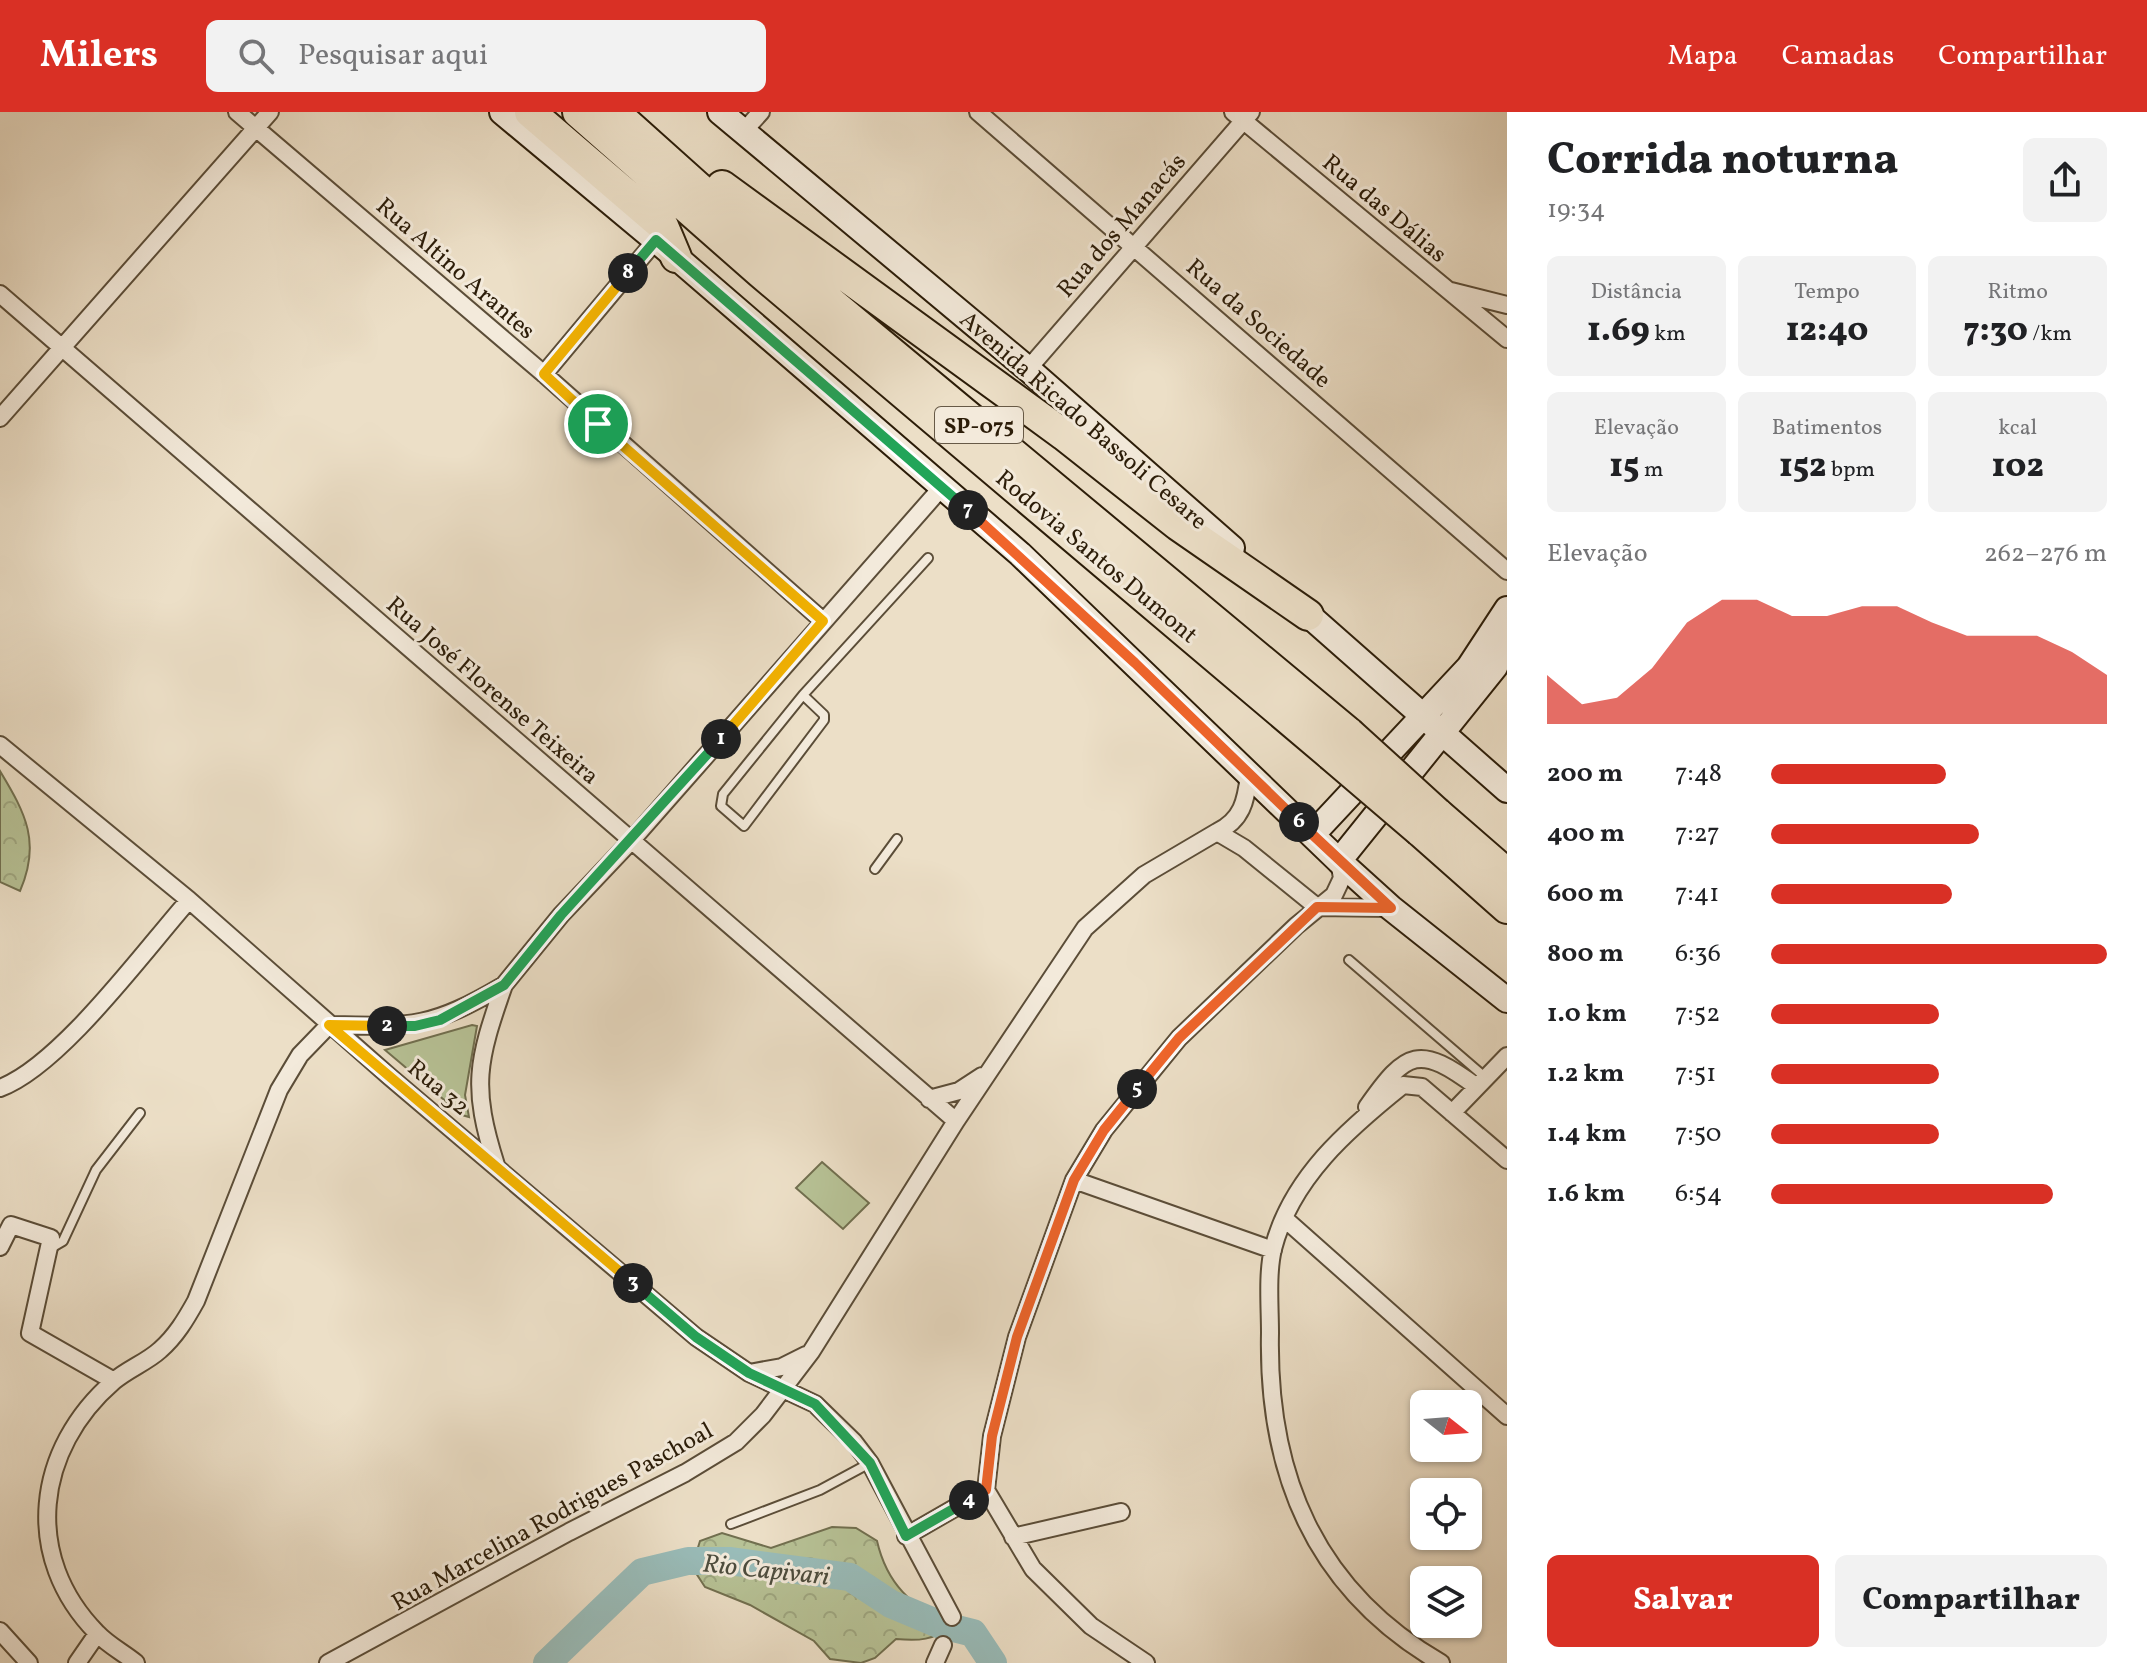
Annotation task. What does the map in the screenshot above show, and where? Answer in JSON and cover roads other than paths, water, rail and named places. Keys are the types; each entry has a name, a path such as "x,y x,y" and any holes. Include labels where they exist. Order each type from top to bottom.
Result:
{"highway":[{"path":"530,112 663,226 666,248"},
{"name":"Rodovia Santos Dumont","path":"578,112 761,273 1340,744"},
{"name":"Rodovia Santos Dumont","path":"614,112 769,251 1428,822 1507,908"},
{"path":"643,137 679,150 709,176 1064,435 1178,525 1308,615"},
{"name":"Rodovia Santos Dumont","path":"1428,822 1507,874"}],"street":[{"name":"Rua Altino Arantes","path":"237,112 544,374 823,621"},
{"path":"0,418 270,112"},
{"path":"502,112 666,248 1020,554 1339,861 1391,908 1507,1000"},
{"name":"Avenida Ricado Bassoli Cesare","path":"720,112 1028,369 1507,790"},
{"path":"743,132 761,112"},
{"name":"Rua da Sociedade","path":"978,112 1507,571"},
{"name":"Rua dos Manacás","path":"1028,369 1135,247 1242,115"},
{"name":"Rua das Dálias","path":"1242,115 1507,339"},
{"path":"544,374 666,248"},
{"path":"1445,289 1507,305"},
{"name":"Rua José Florense Teixeira","path":"0,294 956,1121"},
{"path":"497,1167 482,1120 478,1092 480,1059 504,985 561,915 632,840 942,487"},
{"path":"1312,835 1469,667 1507,609"},
{"path":"1146,1663 1091,1626 1059,1598 1033,1569 986,1490 992,1436 1017,1337 1074,1180 1104,1130 1179,1038 1339,888 1339,861 1495,667 1507,639"},
{"name":"Rua 32","path":"1,747 189,900 329,1025 696,1337 749,1373 800,1394 815,1404 870,1463 906,1536 952,1617"},
{"name":"Rua Marcelina Rodrigues Paschoal","path":"339,1661 569,1532 685,1473 736,1442 784,1390 811,1352 956,1121 1085,928 1144,875 1232,825 1240,813 1249,775"},
{"path":"1217,832 1244,848 1317,907 1391,908"},
{"path":"0,1088 36,1069 62,1044 189,900"},
{"path":"136,1663 97,1634 68,1594 48,1549 46,1504 50,1477 63,1445 114,1381 159,1351 180,1328 196,1301 279,1090 300,1055 329,1025 415,1026 440,1020 504,985"},
{"path":"1452,1113 1507,1056"},
{"path":"1357,1122 1391,1074 1408,1060 1423,1057 1482,1083"},
{"name":"Rua Marcelina Rodrigues Paschoal","path":"929,1099 959,1091 989,1070"},
{"path":"1441,1663 1402,1641 1366,1610 1328,1562 1296,1506 1282,1464 1272,1417 1269,1361 1273,1250 1285,1219 1321,1159 1357,1122 1403,1085 1422,1087 1507,1160"},
{"path":"1074,1180 1273,1250"},
{"path":"1285,1219 1507,1416"},
{"path":"0,1247 11,1225 47,1235 51,1248 30,1333 114,1381"},
{"path":"749,1373 782,1367 811,1352"},
{"path":"906,1536 986,1490"},
{"path":"1013,1537 1121,1512"},
{"path":"0,1631 29,1663"},
{"path":"77,1663 97,1634"},
{"path":"935,1663 943,1645"}],"lane":[{"path":"803,695 824,715 824,720 744,826 721,806 720,801 803,695 928,558"},
{"path":"875,869 897,839"},
{"path":"1349,960 1482,1083"},
{"path":"51,1248 63,1241 96,1170 140,1113"},
{"path":"731,1524 820,1490 870,1463"}],"waterway":[{"name":"Rio Capivari","path":"547,1663 642,1572 688,1561 729,1561 850,1577 891,1604 941,1625 973,1633 993,1663"}]}
